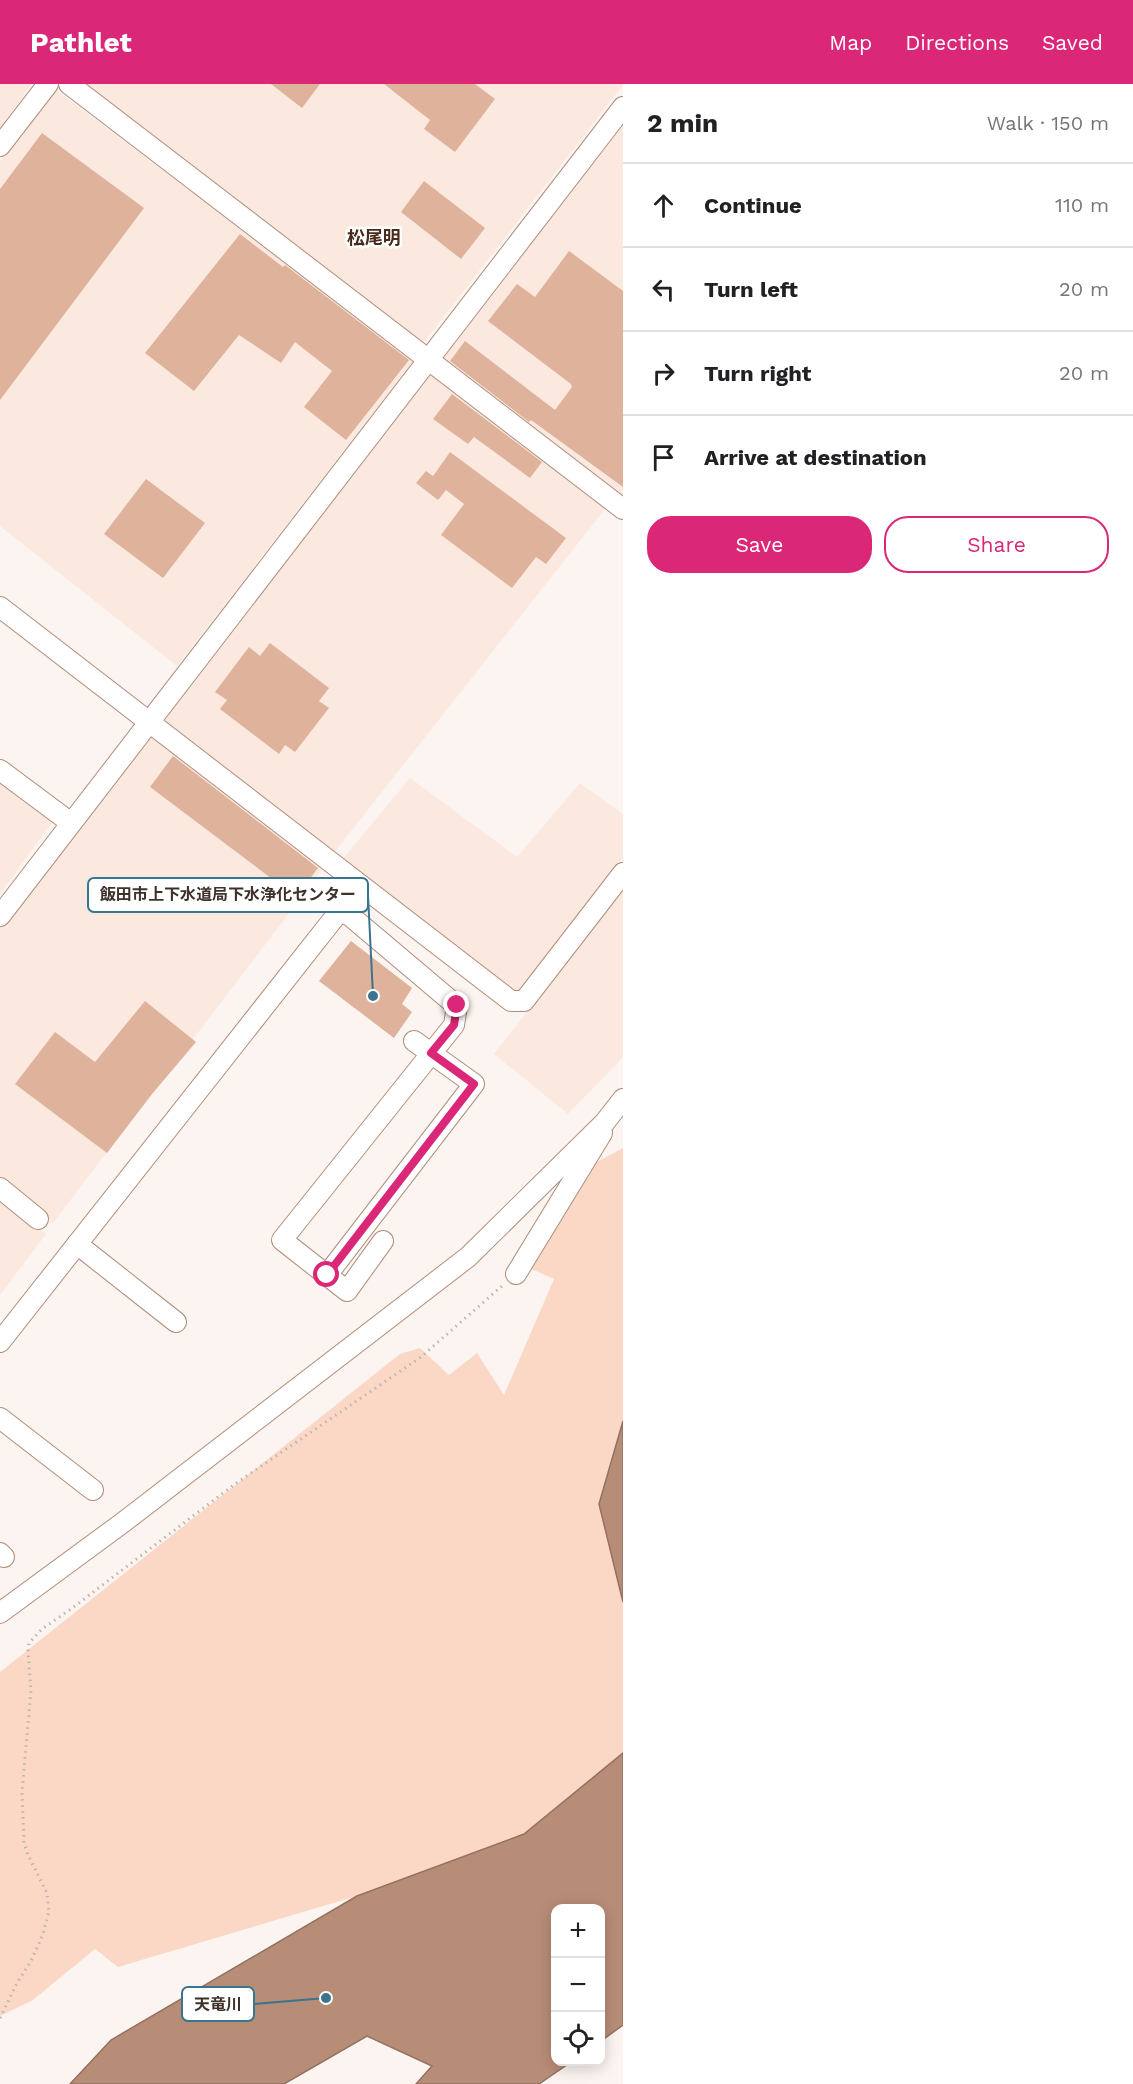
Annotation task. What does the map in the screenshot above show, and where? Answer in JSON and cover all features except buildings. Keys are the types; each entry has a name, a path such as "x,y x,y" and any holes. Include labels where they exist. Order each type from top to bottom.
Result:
{"street":[{"path":"0,146 48,84"},
{"path":"69,84 623,509"},
{"path":"0,916 623,107"},
{"path":"0,607 511,1001 524,1001 623,873"},
{"path":"0,770 71,823"},
{"path":"0,1342 338,914 348,914 457,1005 454,1025 282,1240 346,1291 383,1241"},
{"path":"327,1275 474,1084 414,1041"},
{"path":"0,1613 121,1524 468,1257 604,1122 623,1099"},
{"path":"516,1274 602,1137 604,1122"},
{"path":"0,1188 38,1219"},
{"path":"77,1244 176,1322"},
{"path":"0,1418 93,1490"}],"path":[{"path":"0,2018 31,1961 43,1934 49,1911 47,1893 24,1843 22,1792 31,1690 29,1643 42,1629 235,1484 421,1357 516,1274"}],"shaded area":[{"path":"0,84 32,84 0,127"},
{"path":"82,84 623,84 623,85 422,345"},
{"path":"56,90 414,360 177,666 0,526 0,161"},
{"path":"623,120 623,497 439,357"},
{"path":"430,368 605,509 333,854 157,721"},
{"path":"149,733 325,866 53,1223 0,1181 0,927"},
{"path":"410,778 517,857 580,783 623,814 623,858 516,995 341,861"},
{"path":"0,782 53,821 0,894"},
{"path":"623,889 623,1057 568,1114 494,1054"},
{"path":"623,1148 623,1421 599,1504 623,1602 623,1753 524,1834 357,1896 118,1967 95,1949 33,2000 0,2016 0,1672 400,1354 420,1348 449,1375 477,1353 504,1395 554,1279 529,1268 595,1163"},
{"path":"0,1198 46,1234 0,1295"},
{"path":"623,1421 623,1602 599,1504"},
{"path":"623,1753 623,2025 605,2038 605,1904 551,1904 551,2066 565,2066 539,2084 416,2084 432,2066 367,2036 284,2084 70,2084 111,2040 357,1896 524,1834"}],"place":[{"name":"飯田市上下水道局下水浄化センター","path":"373,996"},
{"name":"天竜川","path":"326,1998"}],"district":[{"name":"松尾明","path":"374,238"}],"route":[{"path":"327,1275 474,1084 431,1053 454,1025 457,1005"}]}
